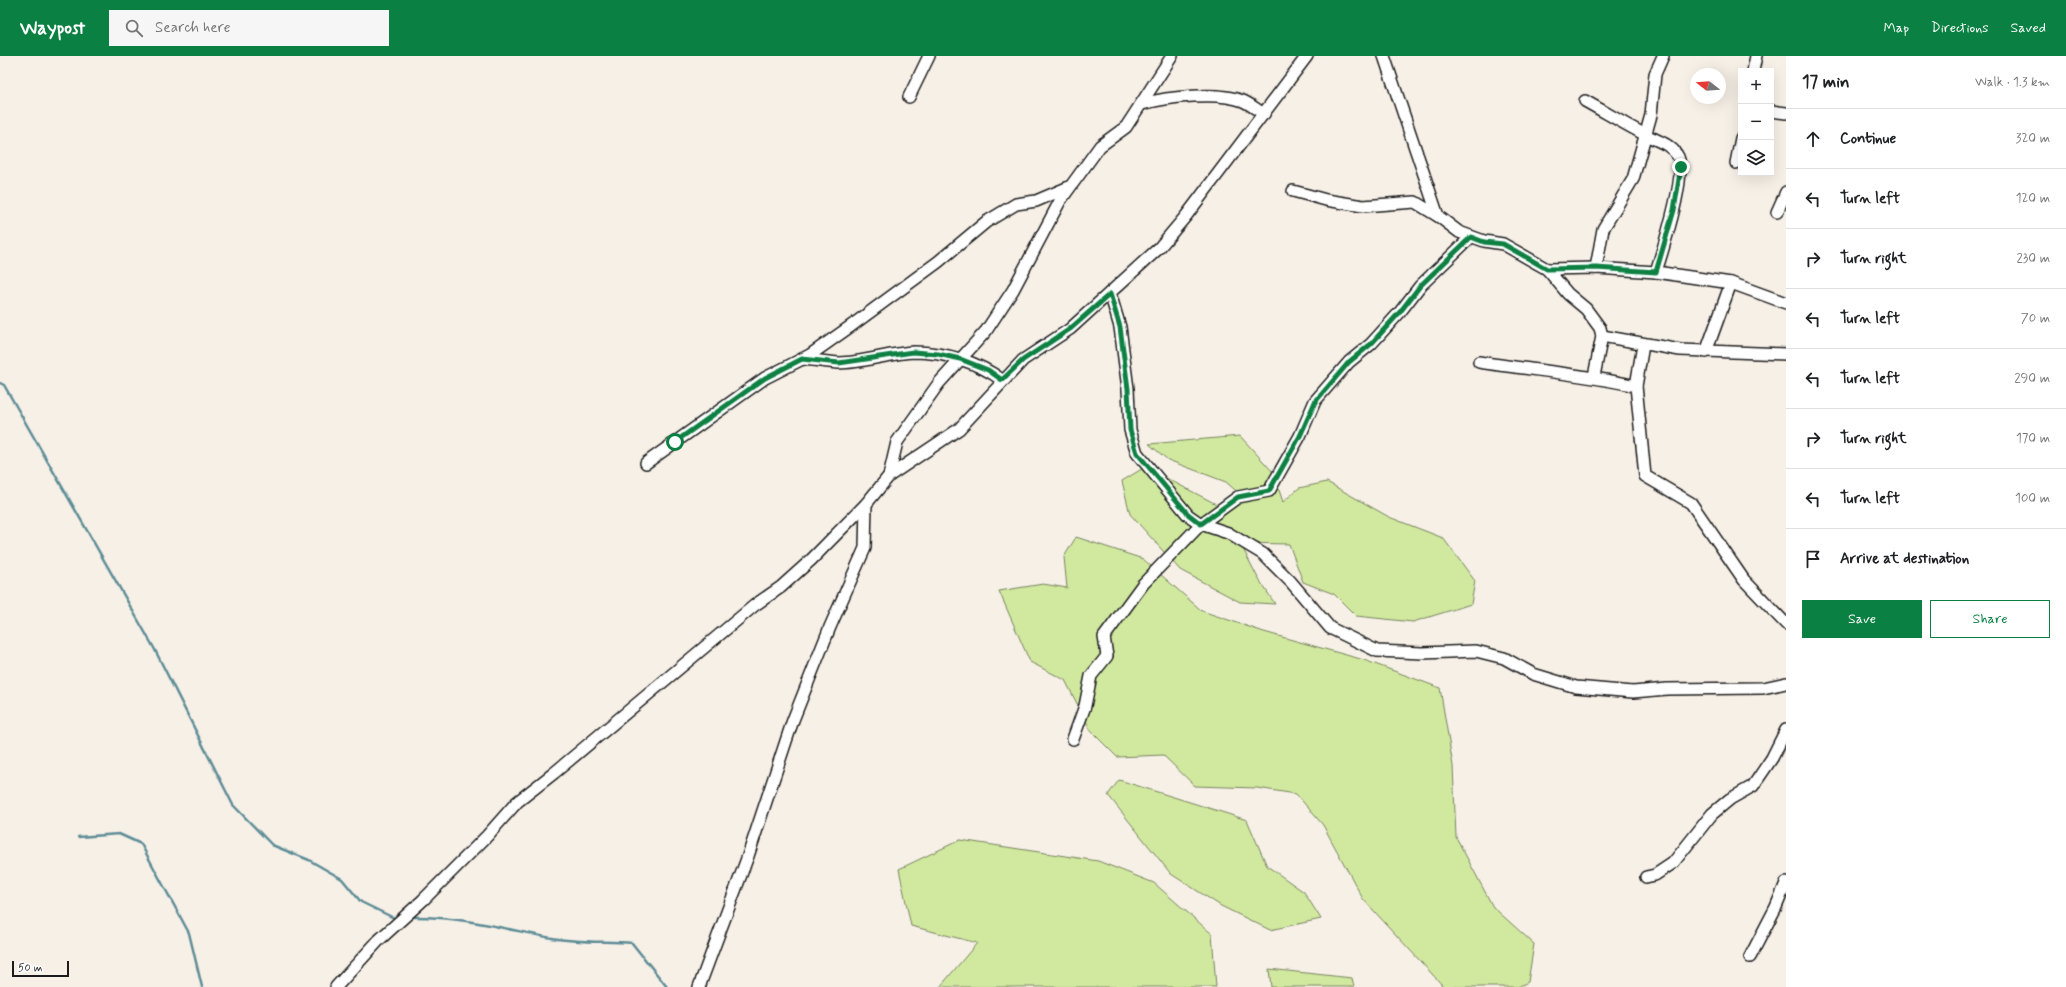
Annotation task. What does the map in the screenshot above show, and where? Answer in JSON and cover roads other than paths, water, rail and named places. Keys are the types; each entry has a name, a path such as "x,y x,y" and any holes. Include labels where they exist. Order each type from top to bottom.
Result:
{"street":[{"path":"909,97 929,56"},
{"path":"889,476 897,442 939,383 986,331 1013,290 1060,201 1100,146 1126,127 1172,56"},
{"path":"336,987 379,940 423,900 487,836 517,802 554,773 755,605 781,587 811,560 866,504 889,476 959,429 1002,380 1023,360 1070,329 1164,243 1307,56"},
{"path":"1384,56 1438,216"},
{"path":"1596,268 1603,229 1633,179 1651,115 1655,74 1663,56"},
{"path":"1754,68 1756,56"},
{"path":"1142,104 1158,100 1196,96 1210,97 1242,101 1264,114"},
{"path":"1585,101 1646,135 1665,143 1678,156 1681,167 1674,210 1656,272"},
{"path":"1774,111 1786,113"},
{"path":"1736,163 1741,140"},
{"path":"646,463 765,378 802,359 851,326 938,262 986,222 1016,204 1036,201 1071,186"},
{"path":"1293,191 1326,200 1363,206 1415,202 1438,216 1459,232 1484,242 1503,244 1547,269 1568,294 1586,309 1600,328 1602,336 1594,376"},
{"path":"1777,212 1786,192"},
{"path":"1073,739 1085,706 1091,676 1107,656 1104,636 1142,584 1201,524 1238,497 1269,491 1300,436 1315,402 1349,362 1371,344 1400,312 1420,286 1471,237"},
{"path":"1547,269 1596,268 1656,272 1731,283 1786,303"},
{"path":"1706,352 1731,283"},
{"path":"1110,294 1120,327 1128,389 1130,430 1137,453 1188,514 1201,524 1228,533 1263,554 1291,582 1330,628 1378,651 1422,653 1476,651 1504,658 1533,674 1576,687 1633,692 1674,689 1763,688 1786,683"},
{"path":"1602,336 1643,345 1680,350 1786,354"},
{"path":"1643,345 1636,386 1645,476 1691,502 1744,580 1786,624"},
{"path":"802,359 839,363 913,352 938,354 960,359 988,370 1002,380"},
{"path":"1479,362 1524,369 1594,376 1636,386"},
{"path":"699,987 748,856 793,720 830,627 865,548 866,504"},
{"path":"1646,877 1655,876 1673,863 1712,814 1730,799 1753,786 1772,758 1786,730"},
{"path":"1750,956 1776,907 1786,883"}],"waterway":[{"path":"0,383 4,385 154,648 233,805 272,845 309,860 342,879 361,902 394,918 398,917"},
{"path":"78,837 119,834 141,844 189,933 202,987"},
{"path":"411,917 429,917 465,921 562,940 632,943 667,987"}]}
